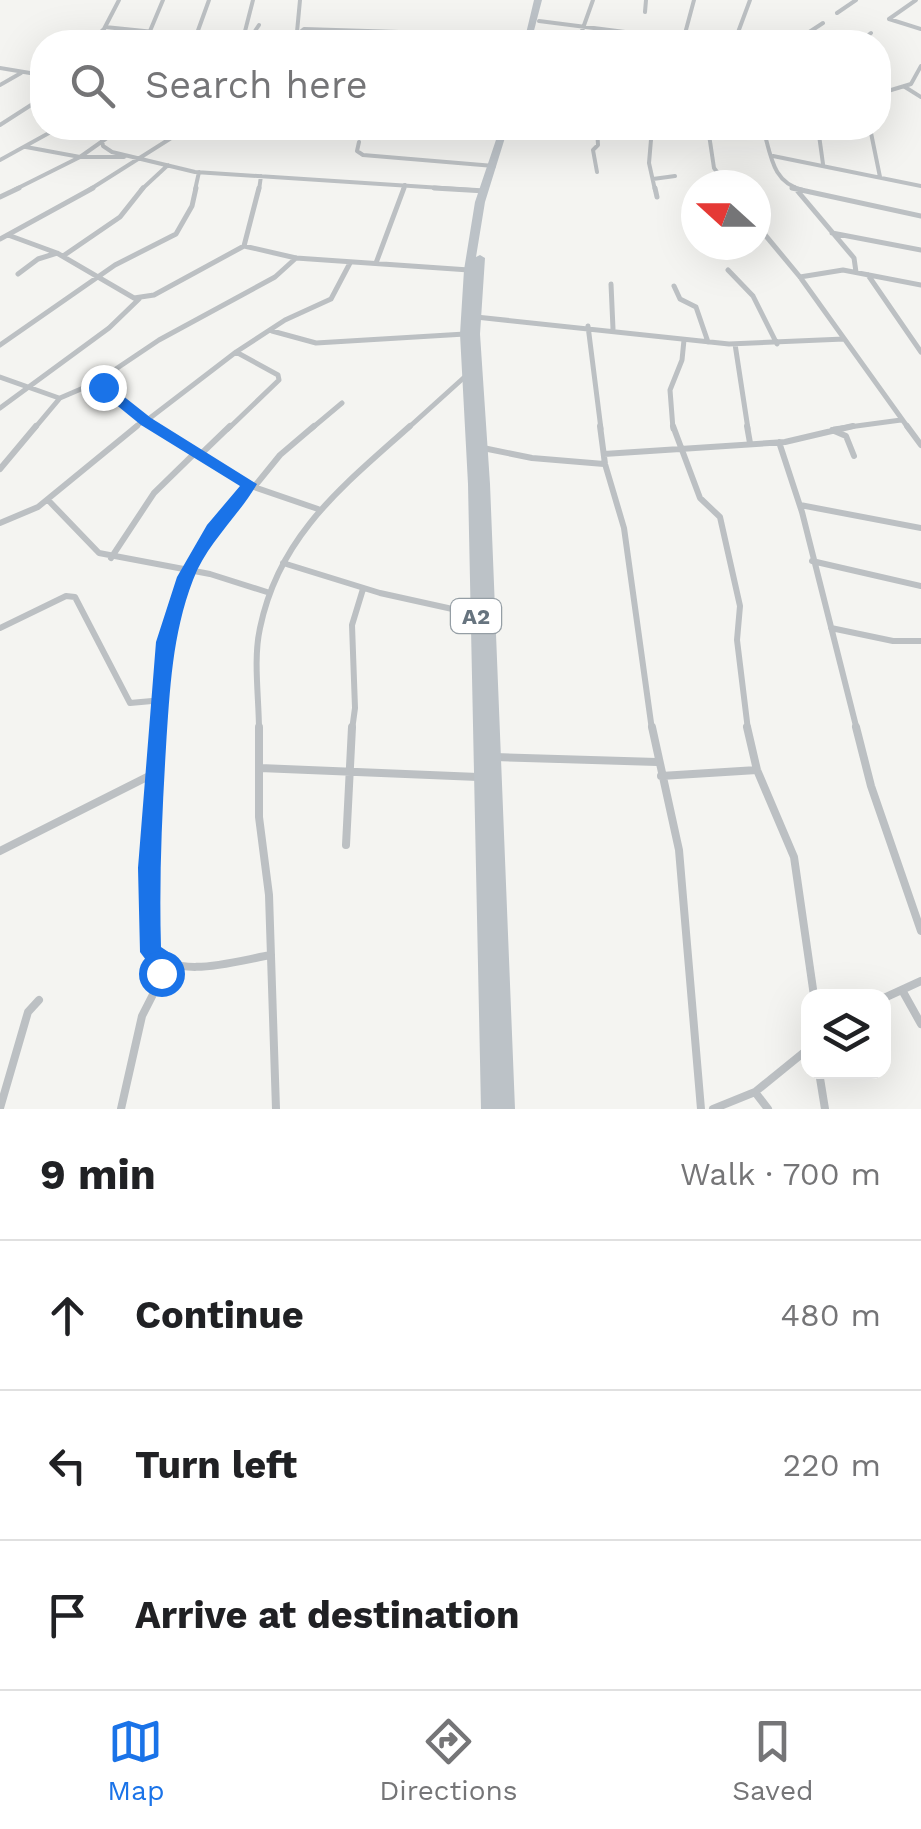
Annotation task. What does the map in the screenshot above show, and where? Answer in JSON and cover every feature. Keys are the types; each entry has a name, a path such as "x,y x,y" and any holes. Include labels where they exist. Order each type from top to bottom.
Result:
{"highway":[{"path":"536,30 541,0"},
{"path":"533,30 541,0"},
{"name":"A2","path":"490,1109 466,334 469,270 485,191 504,140"},
{"name":"A2","path":"506,140 488,203 474,317 506,1109"}],"street":[{"path":"102,30 119,0"},
{"path":"150,30 163,0"},
{"path":"198,30 208,0"},
{"path":"246,30 253,0"},
{"path":"297,30 300,0"},
{"path":"583,30 593,0"},
{"path":"645,12 646,0"},
{"path":"687,30 694,0"},
{"path":"740,30 750,0"},
{"path":"838,12 856,0"},
{"path":"916,0 889,19 921,29"},
{"path":"540,22 605,30"},
{"path":"812,30 823,23"},
{"path":"255,30 259,25"},
{"path":"105,27 139,30"},
{"path":"300,30 342,30"},
{"path":"891,91 915,81 921,66"},
{"path":"0,68 30,73"},
{"path":"0,85 23,72"},
{"path":"905,87 921,97"},
{"path":"0,124 30,105"},
{"path":"0,160 38,140"},
{"path":"0,198 80,157 102,140 106,149 128,156"},
{"path":"0,239 169,140"},
{"path":"597,172 593,150 598,140"},
{"path":"651,140 649,163 658,197"},
{"path":"710,140 716,170"},
{"path":"767,140 780,178 795,188 857,263 856,272"},
{"path":"820,140 824,164"},
{"path":"872,140 880,177"},
{"path":"359,142 357,151 363,155 494,166"},
{"path":"26,147 80,157 143,158 199,172 485,191"},
{"path":"773,156 921,186"},
{"path":"18,274 38,260 60,254 120,217 168,165"},
{"path":"0,346 96,277 180,231 192,206 199,172"},
{"path":"0,408 24,386 120,319 139,299 154,295 244,246 253,223 261,176"},
{"path":"652,179 675,176"},
{"path":"376,263 405,185"},
{"path":"795,188 921,216"},
{"path":"832,233 921,250"},
{"path":"7,234 60,254 139,299"},
{"path":"771,242 921,445"},
{"path":"244,246 296,258 469,270"},
{"path":"0,470 60,398 95,383 159,340 275,277 296,258"},
{"path":"0,523 48,500 236,352 333,298 350,262"},
{"path":"728,270 753,296 777,344"},
{"path":"800,276 835,270 921,284"},
{"path":"868,274 921,352"},
{"path":"611,284 613,329"},
{"path":"674,286 680,300 696,307 708,342"},
{"path":"474,317 735,344 844,339"},
{"path":"588,326 604,459 624,528 658,762 679,850 700,1109"},
{"path":"271,330 316,342 466,334"},
{"path":"684,340 670,398 673,428 700,498 720,516 740,606 737,640 742,696 757,770 794,857 813,989"},
{"path":"735,344 750,443"},
{"path":"110,558 154,493 279,380 278,375 236,352"},
{"path":"276,1109 269,894 259,817 259,630 284,563 318,508 469,373"},
{"path":"0,377 60,398"},
{"path":"95,383 145,421 251,486 318,508"},
{"path":"271,955 197,966 162,963 151,952 148,840 163,700 164,642 180,587 212,529 280,455 342,402"},
{"path":"482,448 532,458 604,459 682,448 779,442 831,429 901,420"},
{"path":"831,429 846,436 854,456"},
{"path":"779,442 799,505 871,786 921,931"},
{"path":"48,500 100,554 190,570 270,593"},
{"path":"799,505 921,528"},
{"path":"812,562 921,586"},
{"path":"284,563 363,588 476,614"},
{"path":"346,845 354,708 352,624 363,588"},
{"path":"0,628 66,596 75,597 130,703 163,700"},
{"path":"830,628 893,642 921,642"},
{"path":"494,756 658,762"},
{"path":"260,768 482,777"},
{"path":"661,776 757,770"},
{"path":"0,851 155,773"},
{"path":"121,1109 140,1018 152,987 168,964"},
{"path":"891,995 921,981"},
{"path":"902,990 921,1024"},
{"path":"0,1108 28,1012 39,1000"},
{"path":"713,1109 755,1092 801,1055"},
{"path":"820,1079 826,1109"},
{"path":"755,1092 768,1109"}],"route":[{"path":"103,387 146,422 249,484 234,508 212,529 180,587 164,642 163,700 148,868 151,952 168,964 161,973"}]}
